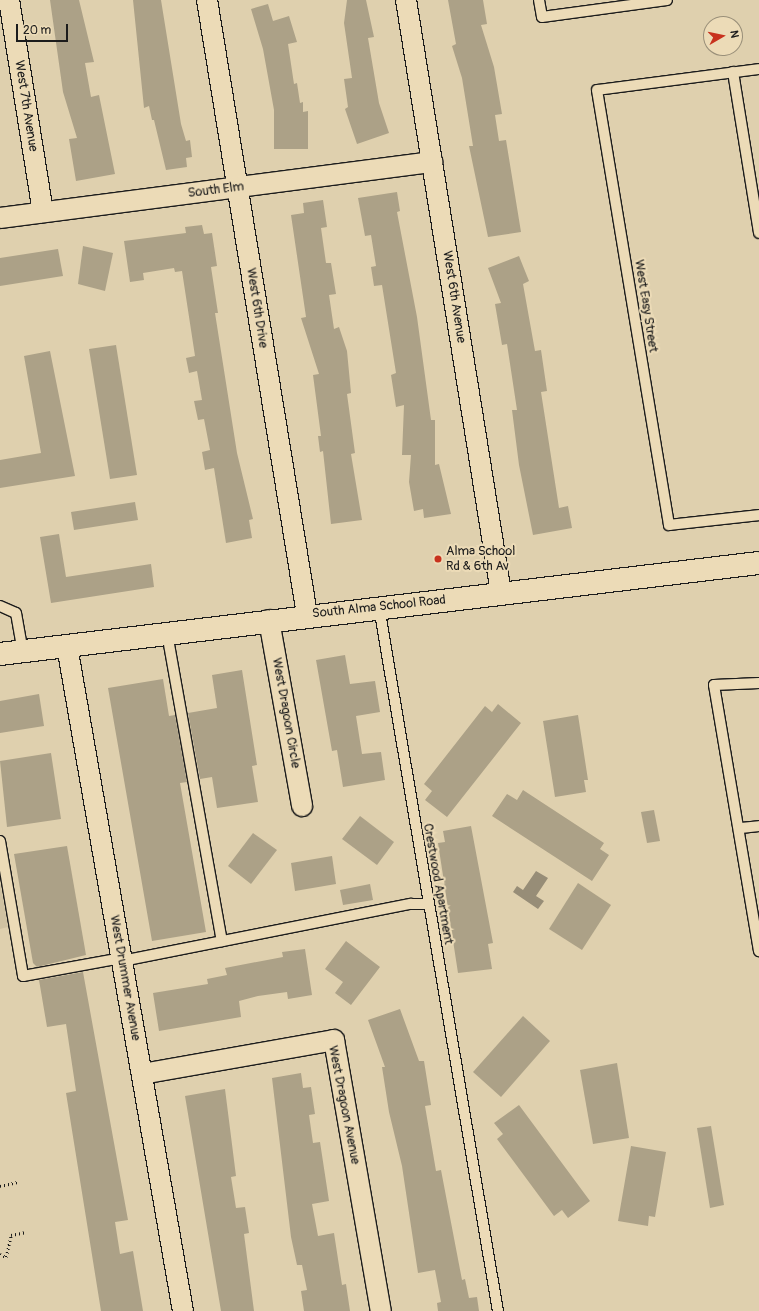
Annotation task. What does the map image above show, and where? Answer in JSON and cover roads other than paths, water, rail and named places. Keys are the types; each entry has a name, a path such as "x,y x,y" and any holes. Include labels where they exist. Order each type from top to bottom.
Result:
{"main road":[{"name":"South Alma School Road","path":"0,654 307,615 759,563"}],"street":[{"name":"West 7th Avenue","path":"9,0 43,212"},
{"name":"West 6th Drive","path":"208,0 307,615"},
{"name":"West 6th Avenue","path":"406,0 501,593"},
{"name":"South Elm","path":"0,218 432,162"},
{"name":"West Dragoon Circle","path":"269,620 302,806"},
{"name":"West Drummer Avenue","path":"67,646 183,1311"},
{"name":"West Dragoon Avenue","path":"142,1074 334,1040 381,1311"}],"lane":[{"path":"539,0 542,17 667,0"},
{"path":"759,68 733,72 759,233"},
{"name":"West Easy Street","path":"733,72 597,90 668,525 759,515"},
{"path":"0,606 16,613 23,651"},
{"name":"Crestwood Apartment","path":"379,607 427,904 498,1311"},
{"path":"166,633 222,941"},
{"path":"759,683 714,685 741,828 759,950"},
{"path":"741,828 759,826"},
{"path":"0,841 23,976 222,941 411,904 427,904"}],"place":[{"name":"Alma School Rd & 6th Av","path":"438,559"}]}
